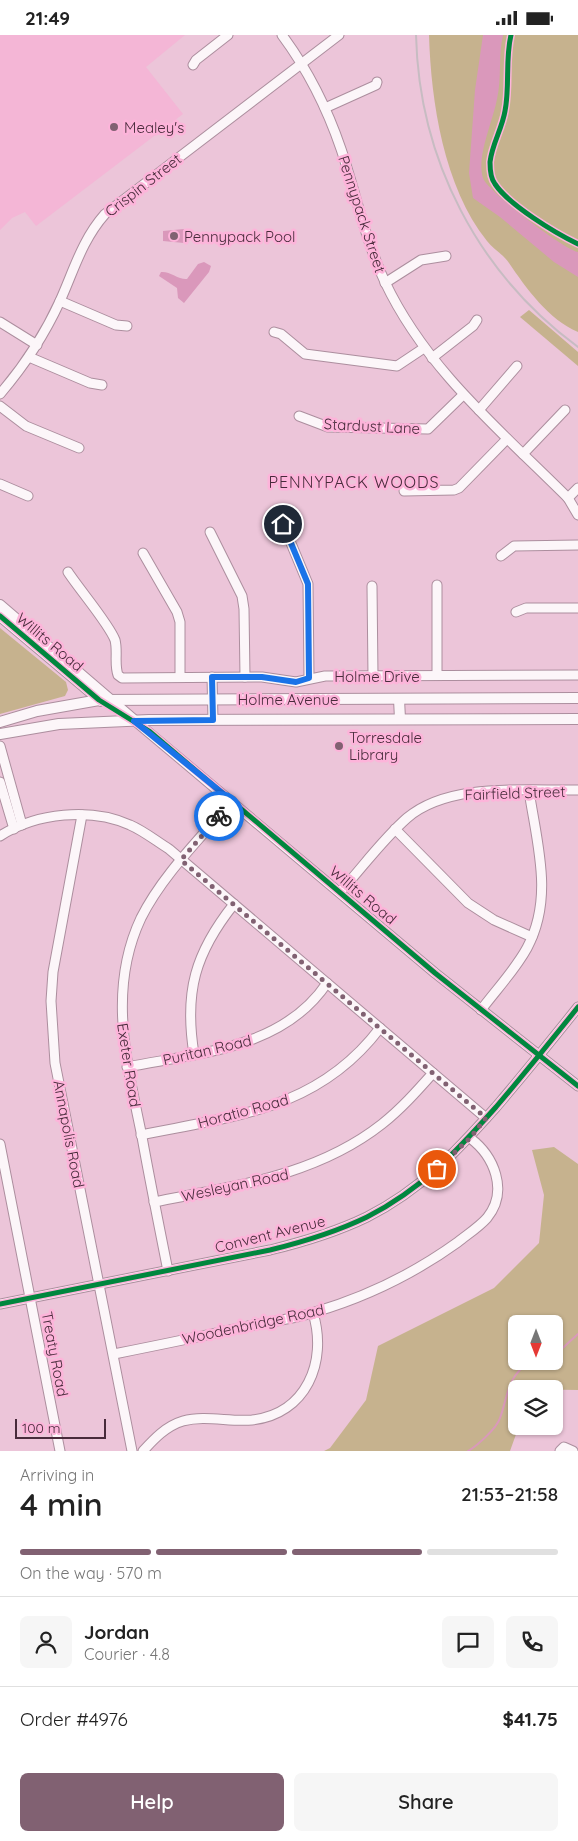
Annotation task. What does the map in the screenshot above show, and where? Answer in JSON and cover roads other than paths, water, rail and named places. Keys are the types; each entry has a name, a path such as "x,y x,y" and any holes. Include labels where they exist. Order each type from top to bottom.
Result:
{"main road":[{"name":"Willits Road","path":"0,605 134,721"},
{"name":"Willits Road","path":"0,616 99,700 134,721"},
{"name":"Holme Avenue","path":"0,722 37,711 99,700 578,697"},
{"path":"400,699 400,719"},
{"name":"Holme Avenue","path":"0,734 53,724 134,721 578,719"}],"street":[{"path":"193,65 196,60 228,35"},
{"name":"Pennypack Street","path":"282,35 325,108 341,151 366,235 385,283 424,348 463,395 568,498 578,515"},
{"name":"Crispin Street","path":"0,394 37,345 60,301 84,243 105,214 340,35"},
{"path":"325,108 376,85 378,81"},
{"path":"385,283 421,260 446,256"},
{"path":"60,301 116,325 127,326"},
{"path":"432,358 473,326 477,320"},
{"path":"0,322 37,345"},
{"path":"274,332 281,334 305,354 397,366 424,348"},
{"path":"29,357 90,383 102,385"},
{"path":"479,410 517,366"},
{"name":"Stardust Lane","path":"299,416 328,427 428,429 463,395"},
{"path":"0,406 26,426 79,448"},
{"path":"523,454 565,410"},
{"path":"404,491 454,490 459,488 507,439"},
{"path":"0,484 28,496"},
{"path":"568,498 578,488"},
{"path":"283,524 308,584 309,678"},
{"path":"210,532 242,596 244,609 245,677"},
{"path":"501,556 514,546 578,545"},
{"path":"143,553 177,612 180,621 180,677"},
{"name":"Holme Drive","path":"68,572 115,640 118,675 122,677 262,677 296,682 325,676 578,675"},
{"path":"437,585 437,675"},
{"path":"372,586 373,676"},
{"path":"516,612 526,608 578,608"},
{"path":"212,677 213,720"},
{"name":"Willits Road","path":"134,721 481,1010 578,1086"},
{"path":"0,746 18,827"},
{"path":"0,782 18,827"},
{"name":"Fairfield Street","path":"340,892 396,829 420,809 447,797 485,791 578,791"},
{"path":"481,1010 520,960 532,937 541,909 543,876 529,791"},
{"name":"Exeter Road","path":"168,1271 127,1067 121,1006 124,972 141,918 153,897 181,860 232,801"},
{"path":"0,836 18,827 42,819 82,815 128,824 147,835 181,860 234,904 486,1118"},
{"name":"Annapolis Road","path":"82,815 53,972 51,1033 55,1063 132,1451"},
{"path":"396,829 468,903 494,920 532,937"},
{"path":"194,1054 190,998 195,971 209,938 234,904"},
{"name":"Puritan Road","path":"127,1067 239,1045 275,1030 305,1009 327,983"},
{"name":"Convent Avenue","path":"0,1305 270,1250 306,1241 344,1228 368,1217 417,1186 470,1138 578,1007"},
{"name":"Horatio Road","path":"141,1135 254,1111 295,1097 324,1081 346,1065 380,1029"},
{"name":"Wesleyan Road","path":"154,1202 269,1179 316,1164 338,1153 382,1124 433,1073"},
{"name":"Woodenbridge Road","path":"114,1354 313,1313 378,1289 442,1254 476,1229 488,1217 495,1203 496,1175 492,1162 480,1146 470,1138"},
{"name":"Treaty Road","path":"0,1144 60,1451"},
{"path":"143,1451 163,1431 183,1421 262,1418 277,1412 292,1402 304,1390 316,1366 319,1351 313,1313"},
{"path":"560,1451 564,1447 574,1451"}],"waterway":[{"path":"563,1348 578,1334"},
{"path":"468,1451 495,1427 500,1418 512,1380 520,1370"}],"railway":[{"path":"416,35 420,81 429,126 442,169 461,210 484,249 511,285 542,317 578,347"}],"place":[{"name":"Mealey's","path":"114,127"},
{"name":"Pennypack Pool","path":"174,236"},
{"name":"Torresdale Library","path":"339,746"}],"district":[{"name":"PENNYPACK WOODS","path":"354,482"}]}
